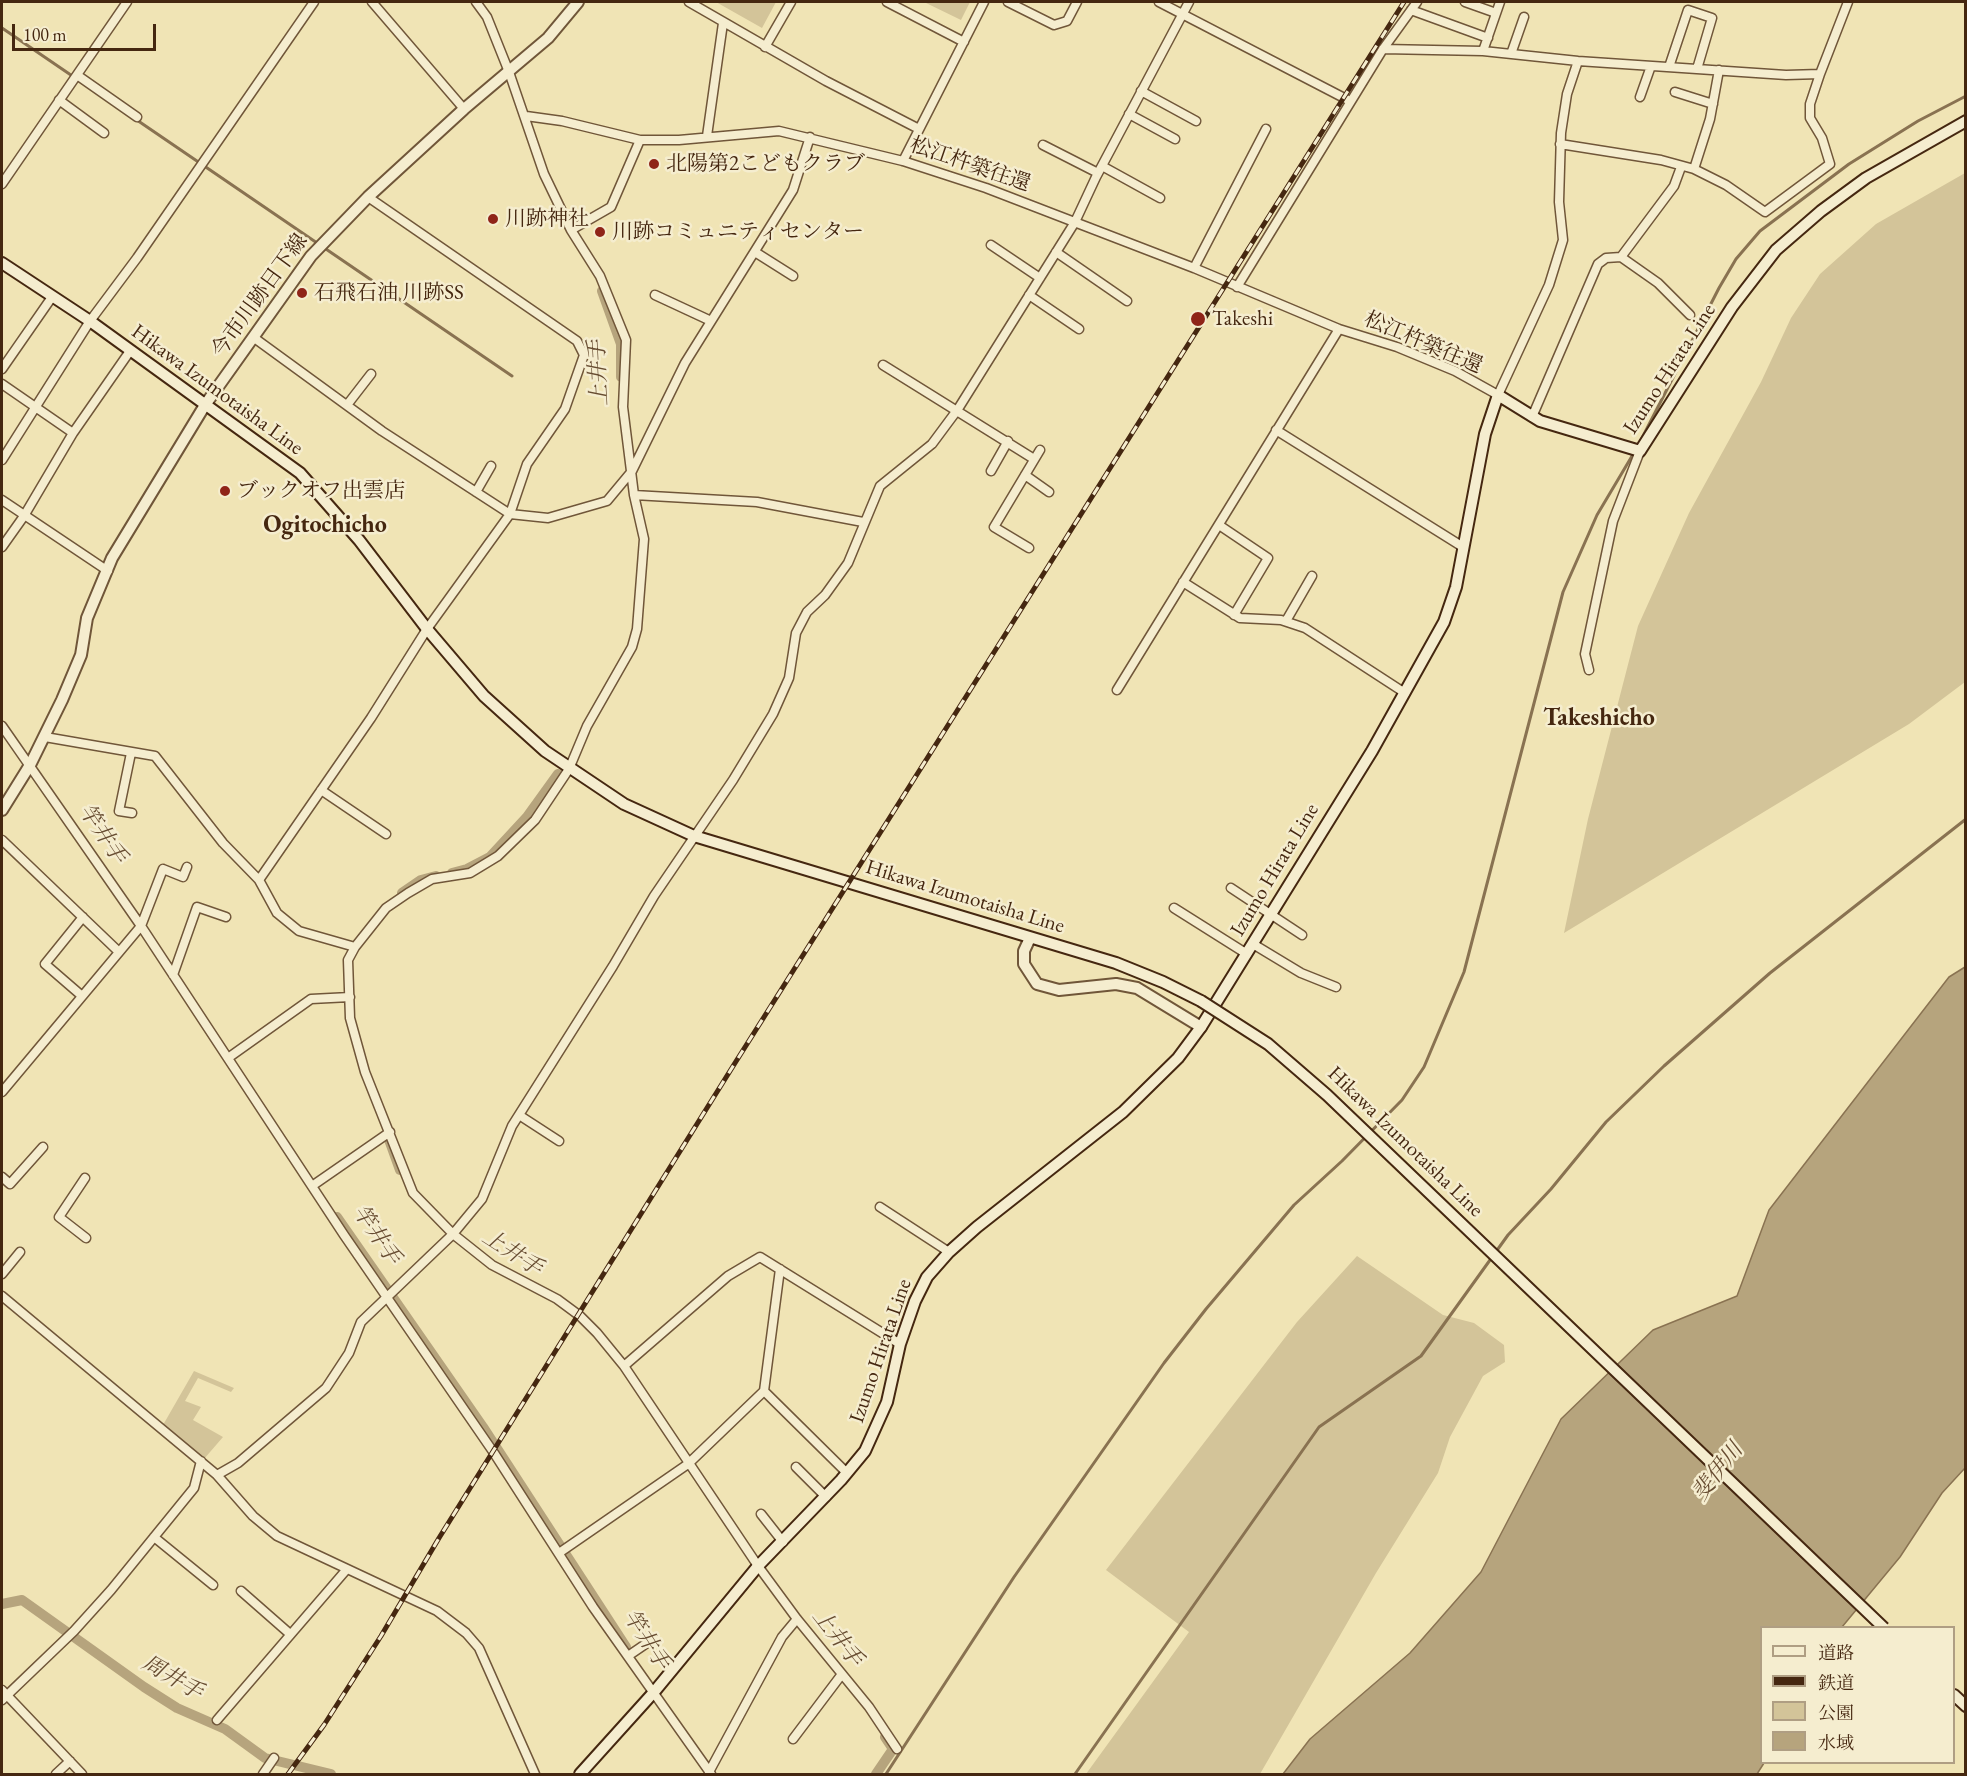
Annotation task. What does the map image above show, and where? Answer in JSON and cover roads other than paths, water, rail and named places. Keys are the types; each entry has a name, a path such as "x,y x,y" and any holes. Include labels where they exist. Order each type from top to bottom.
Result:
{"main road":[{"name":"今市川跡日下線","path":"2,810 45,737 81,655 87,618 112,558 205,405 253,337 311,256 368,197 464,109 548,38 578,2"},
{"name":"Izumo Hirata Line","path":"580,1774 654,1692 759,1566 826,1497 865,1451 887,1402 900,1344 915,1301 927,1277 949,1252 1122,1112 1178,1058 1201,1027 1405,693 1444,622 1456,587 1485,434 1498,395 1540,422 1635,449 1732,307 1776,250 1821,211 1866,178 1965,121"},
{"name":"Hikawa Izumotaisha Line","path":"2,263 90,321 300,473 359,540 427,629 484,696 569,769 624,804 694,836 1116,963 1163,982 1201,1001 1268,1044 1328,1095 1882,1626"},
{"path":"1030,938 1024,951 1024,964 1037,984 1059,990 1116,984 1137,988 1201,1027"}],"street":[{"path":"2,184 127,2"},
{"path":"2,460 21,433 34,406 90,321 137,258 314,2"},
{"path":"372,2 464,109"},
{"path":"476,2 487,17 509,72 526,116 535,152 571,230 600,276 626,340 623,407 634,495 644,539 637,629 632,647 587,726 569,769 536,820 498,856 470,873 432,879 386,908 355,947 348,960 350,1018 365,1072 390,1132 400,1166 413,1193 453,1234 492,1265 557,1299 580,1316 624,1366 759,1566 797,1619 869,1707 897,1749"},
{"path":"689,2 765,47 920,129"},
{"path":"765,47 791,2"},
{"path":"887,2 964,42"},
{"path":"903,161 984,2"},
{"path":"1008,2 1053,25 1067,21 1077,2"},
{"path":"1159,2 1350,101"},
{"path":"217,1475 238,1463 326,1388 349,1353 361,1322 386,1295 453,1234 482,1199 519,1115 614,966 654,896 733,780 773,714 789,678 796,633 807,612 825,595 848,563 879,486 932,444 958,409 1075,222 1100,169 1189,2"},
{"path":"1237,287 1350,101 1417,2"},
{"path":"1465,2 1496,13"},
{"path":"1483,51 1500,2"},
{"path":"1560,144 1662,160 1694,169 1726,185 1765,212 1830,164 1822,138 1810,118 1810,104 1848,2"},
{"path":"1411,10 1488,38"},
{"path":"1669,67 1688,10 1712,18 1697,69"},
{"path":"1511,54 1524,17"},
{"path":"707,136 723,23"},
{"path":"1383,50 1483,51 1578,61 1820,74"},
{"path":"1498,395 1549,285 1563,240 1559,202 1560,144 1567,94 1578,61"},
{"path":"1640,97 1652,66"},
{"path":"1694,169 1713,104 1719,70"},
{"path":"77,75 137,117"},
{"path":"1141,91 1196,122"},
{"path":"1675,92 1713,104"},
{"path":"59,100 104,133"},
{"path":"1129,114 1175,139"},
{"name":"松江杵築往還","path":"526,116 562,121 640,140 679,140 779,131 903,161 986,188 1194,268 1340,329 1397,347 1455,371 1498,395"},
{"path":"1194,268 1266,129"},
{"path":"253,337 347,405 510,514 548,518 607,501 632,471 651,437 685,363 793,190 810,137"},
{"path":"571,230 611,207 640,140"},
{"path":"1043,145 1160,198"},
{"path":"1621,257 1674,186 1681,167"},
{"path":"259,880 427,629 510,514 527,464 565,409 584,355 577,340 368,197"},
{"path":"991,245 1040,278"},
{"path":"755,252 793,276"},
{"path":"1056,252 1127,301"},
{"path":"1532,417 1598,264 1606,258 1621,257 1658,284 1690,315"},
{"path":"655,295 711,321"},
{"path":"1029,296 1079,329"},
{"path":"2,369 52,297"},
{"path":"1117,690 1340,329"},
{"path":"2,547 24,516 73,433 130,351"},
{"path":"883,365 958,409 1034,459"},
{"path":"347,405 371,374"},
{"path":"2,384 73,433"},
{"path":"1276,430 1463,547"},
{"path":"991,471 1008,441"},
{"path":"1589,670 1585,654 1613,521 1635,449"},
{"path":"1029,548 994,527 1040,450"},
{"path":"476,492 491,466"},
{"path":"1025,475 1048,492"},
{"path":"634,495 757,502 863,522"},
{"path":"2,500 108,571"},
{"path":"1219,525 1268,558 1234,615"},
{"path":"1286,621 1312,576"},
{"path":"1183,582 1240,618 1286,621 1305,628 1405,693"},
{"path":"2,726 141,926 312,1186 628,1656 710,1773 782,1637 797,1619"},
{"path":"45,737 154,756 223,843 259,880 277,913 299,931 355,947"},
{"path":"131,753 119,811 132,813"},
{"path":"321,790 386,834"},
{"path":"2,840 119,952"},
{"path":"2,1092 141,926 163,869 183,877 187,867"},
{"path":"1231,888 1302,934"},
{"path":"173,975 197,907 226,917"},
{"path":"1174,908 1247,954"},
{"path":"82,917 45,964 82,996"},
{"path":"1253,944 1301,973 1336,987"},
{"path":"228,1058 311,999 350,997"},
{"path":"519,1115 559,1141"},
{"path":"312,1186 390,1132"},
{"path":"2,1177 10,1184 43,1147"},
{"path":"85,1178 59,1217 86,1238"},
{"path":"880,1207 949,1252"},
{"path":"2,1274 20,1252"},
{"path":"624,1366 728,1275 760,1257 900,1344"},
{"path":"559,1553 688,1464 765,1391 780,1269"},
{"path":"2,1296 201,1461 217,1475 253,1516 277,1536 437,1611 466,1633 478,1648 535,1774"},
{"path":"765,1391 847,1473"},
{"path":"82,1774 3,1695 74,1631 154,1537 194,1488 201,1461"},
{"path":"796,1467 826,1497"},
{"path":"761,1514 783,1542"},
{"path":"154,1537 213,1586"},
{"path":"218,1720 347,1569"},
{"path":"241,1591 290,1634"},
{"path":"628,1656 650,1641"},
{"path":"793,1739 842,1674"},
{"path":"263,1774 274,1758"},
{"path":"56,1774 70,1761"}],"water":[{"name":"斐伊川","path":"1965,967 1965,1468 1942,1493 1900,1557 1843,1626 1760,1626 1760,1764 1763,1764 1757,1774 1283,1774 1310,1739 1410,1653 1481,1572 1561,1419 1653,1330 1737,1296 1769,1210 1949,977"}],"waterway":[{"path":"2,28 512,376"},
{"path":"1641,440 1719,288 1736,259 1760,231 1849,164 1918,121 1966,96"},
{"name":"上井手","path":"602,291 621,344 621,377"},
{"path":"886,1774 1014,1577 1164,1363 1206,1309 1294,1205 1342,1161 1402,1100 1424,1067 1464,972 1563,592 1597,515 1635,451"},
{"name":"上井手","path":"452,873 467,869 490,857 527,817 558,774"},
{"path":"1075,1774 1319,1427 1421,1356 1508,1235 1551,1189 1606,1122 1664,1066 1770,973 1966,819"},
{"name":"上井手","path":"402,893 421,880 436,876"},
{"name":"上井手","path":"387,1134 400,1170"},
{"name":"竿井手","path":"337,1217 483,1427 626,1647"},
{"name":"周井手","path":"2,1604 22,1600 144,1687 177,1708 225,1729 265,1758 331,1774"},
{"name":"上井手","path":"876,1774 893,1749 885,1737"}],"railway":[{"path":"288,1774 324,1725 381,1636 439,1538 735,1063 1404,2"}],"place":[{"name":"北陽第2こどもクラブ","path":"654,164"},
{"name":"川跡神社","path":"493,219"},
{"name":"川跡コミュニティセンター","path":"600,232"},
{"name":"石飛石油 川跡SS","path":"302,293"},
{"name":"Takeshi","path":"1198,319"},
{"name":"ブックオフ出雲店","path":"225,491"}],"district":[{"name":"Ogitochicho","path":"325,525"},
{"name":"Takeshicho","path":"1599,718"}]}
